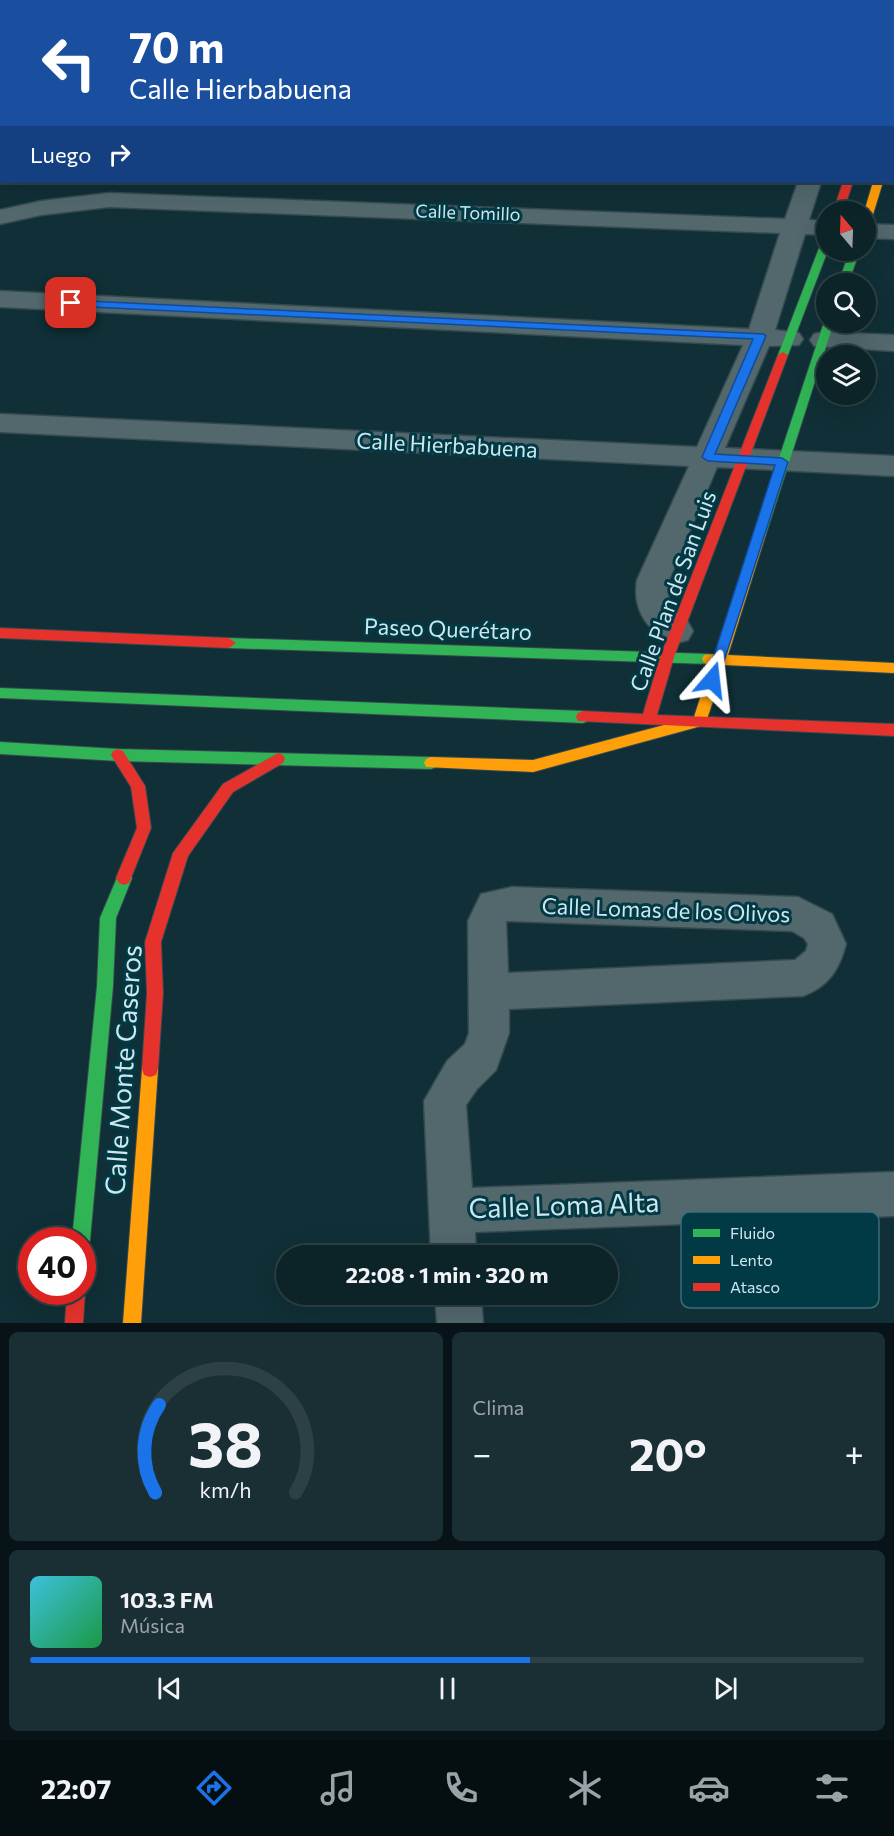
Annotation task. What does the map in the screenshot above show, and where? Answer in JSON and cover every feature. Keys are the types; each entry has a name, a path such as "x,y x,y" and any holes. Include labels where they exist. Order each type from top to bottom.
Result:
{"street":[{"path":"677,631 657,617 649,597 653,580 760,336 809,183"},
{"path":"842,201 848,183"},
{"path":"872,201 878,183"},
{"name":"Calle Tomillo","path":"0,217 41,208 109,200 816,227"},
{"path":"876,231 894,232"},
{"name":"Calle Plan de San Luis","path":"649,719 667,657 819,261"},
{"path":"0,299 790,339"},
{"path":"700,721 825,333"},
{"path":"838,333 894,342"},
{"name":"Calle Hierbabuena","path":"0,423 894,466"},
{"name":"Paseo Querétaro","path":"0,633 42,637 667,657 894,668"},
{"path":"0,693 894,730"},
{"path":"0,748 118,755 533,765 700,721"},
{"name":"Calle Monte Caseros","path":"82,1227 105,986 108,918 144,828 138,786 118,755"},
{"name":"Calle Monte Caseros","path":"132,1323 155,993 153,942 181,853 228,788 278,759"},
{"name":"Calle Lomas de los Olivos","path":"512,904 798,914 818,926 826,944 822,961 803,978 489,992 487,921 494,906 512,904"},
{"path":"453,1245 446,1101 462,1075 482,1056 489,1033 489,992"},
{"name":"Calle Loma Alta","path":"451,1211 894,1194"},
{"path":"74,1323 75,1305"},
{"path":"459,1305 460,1323"}],"traffic: fast":[{"path":"783,355 819,261"},
{"path":"847,273 851,261"},
{"path":"760,534 825,333"},
{"path":"229,643 709,659"},
{"path":"0,693 583,717"},
{"path":"0,748 118,755 431,763"},
{"path":"82,1227 105,986 108,918 124,878"}],"traffic: slow":[{"path":"872,201 878,183"},
{"path":"431,763 533,766 700,721 760,534"},
{"path":"709,659 894,668"},
{"path":"132,1323 150,1069"}],"traffic: jam":[{"path":"842,201 848,183"},
{"path":"649,719 667,657 783,355"},
{"path":"0,633 229,643"},
{"path":"583,717 894,730"},
{"path":"118,755 138,786 144,828 124,878"},
{"path":"150,1069 155,993 153,942 181,853 228,788 278,759"},
{"path":"74,1323 75,1305"}],"route":[{"path":"71,303 760,336 708,457 782,462 712,680"}]}
